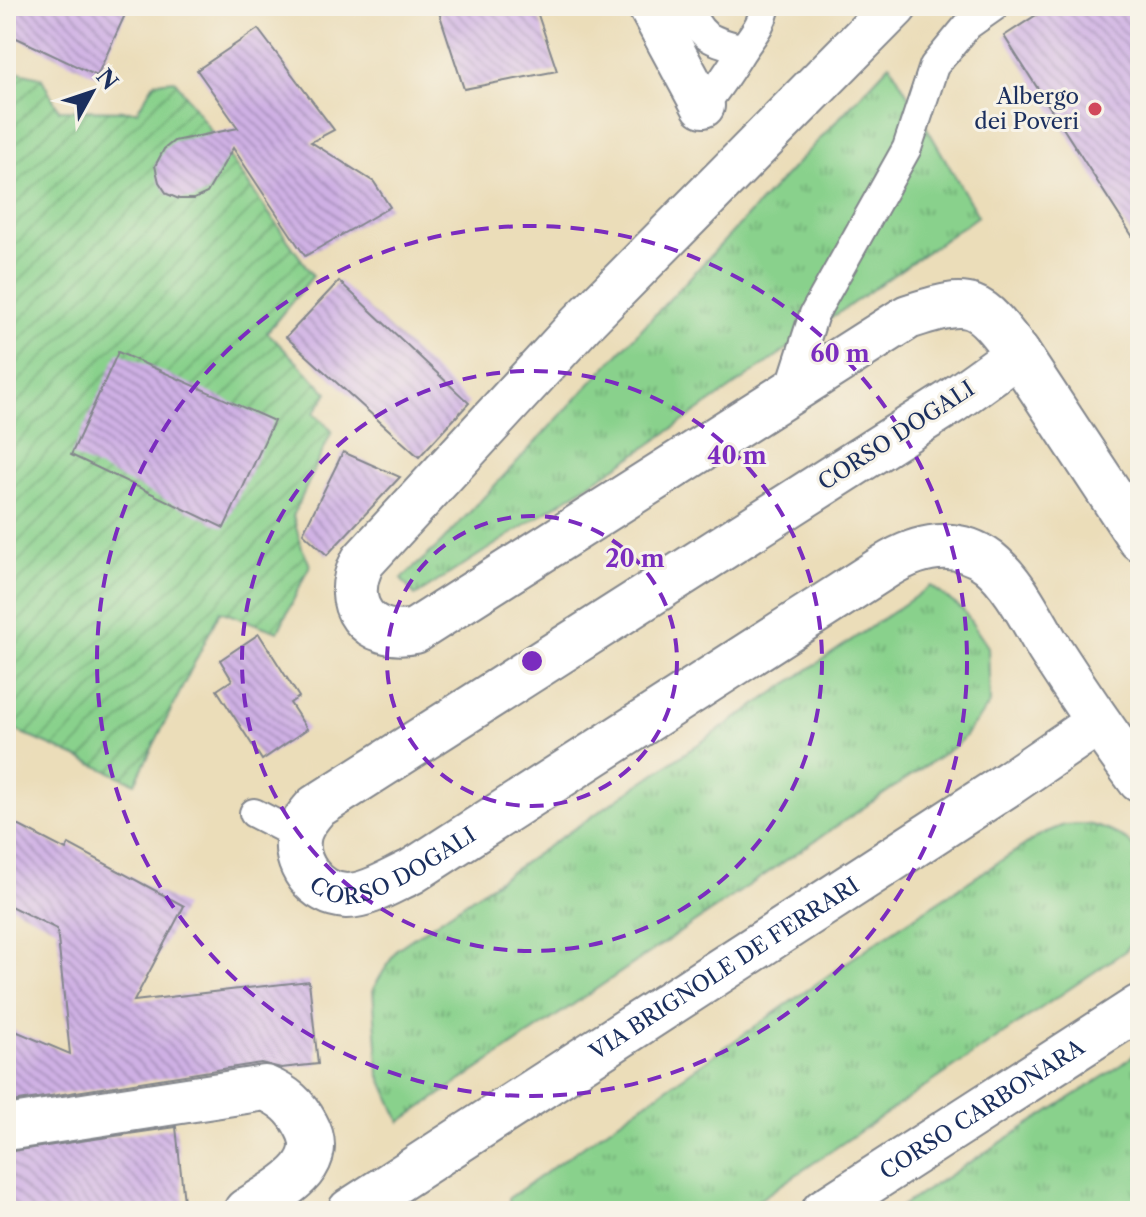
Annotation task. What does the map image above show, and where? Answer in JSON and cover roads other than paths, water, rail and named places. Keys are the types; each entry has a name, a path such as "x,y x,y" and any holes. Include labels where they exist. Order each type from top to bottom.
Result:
{"street":[{"path":"649,6 703,106"},
{"path":"895,6 581,324 363,561 354,588 356,603 373,626 401,634 415,631 908,317 956,305 973,306 989,315 1140,539"},
{"name":"CORSO DOGALI","path":"1018,354 951,402 316,807 305,820 299,836 301,861 314,882 328,892 344,896 362,894 411,872 897,559 909,552 936,546 964,549 988,562 1008,582 1097,723"},
{"path":"1097,723 1140,780"},
{"name":"VIA BRIGNOLE DE FERRARI","path":"350,1211 1097,723"},
{"name":"CORSO CARBONARA","path":"824,1211 1140,1007"},
{"path":"6,1128 265,1088 295,1107 311,1134 314,1148 305,1169 246,1211"}],"lane":[{"path":"688,6 694,23 707,39 743,49"},
{"path":"703,106 757,33 766,6"},
{"path":"789,392 814,314 907,148 934,66 968,25 995,6"},
{"path":"254,813 299,836"}],"place":[{"name":"Albergo dei Poveri","path":"1095,109"}]}
